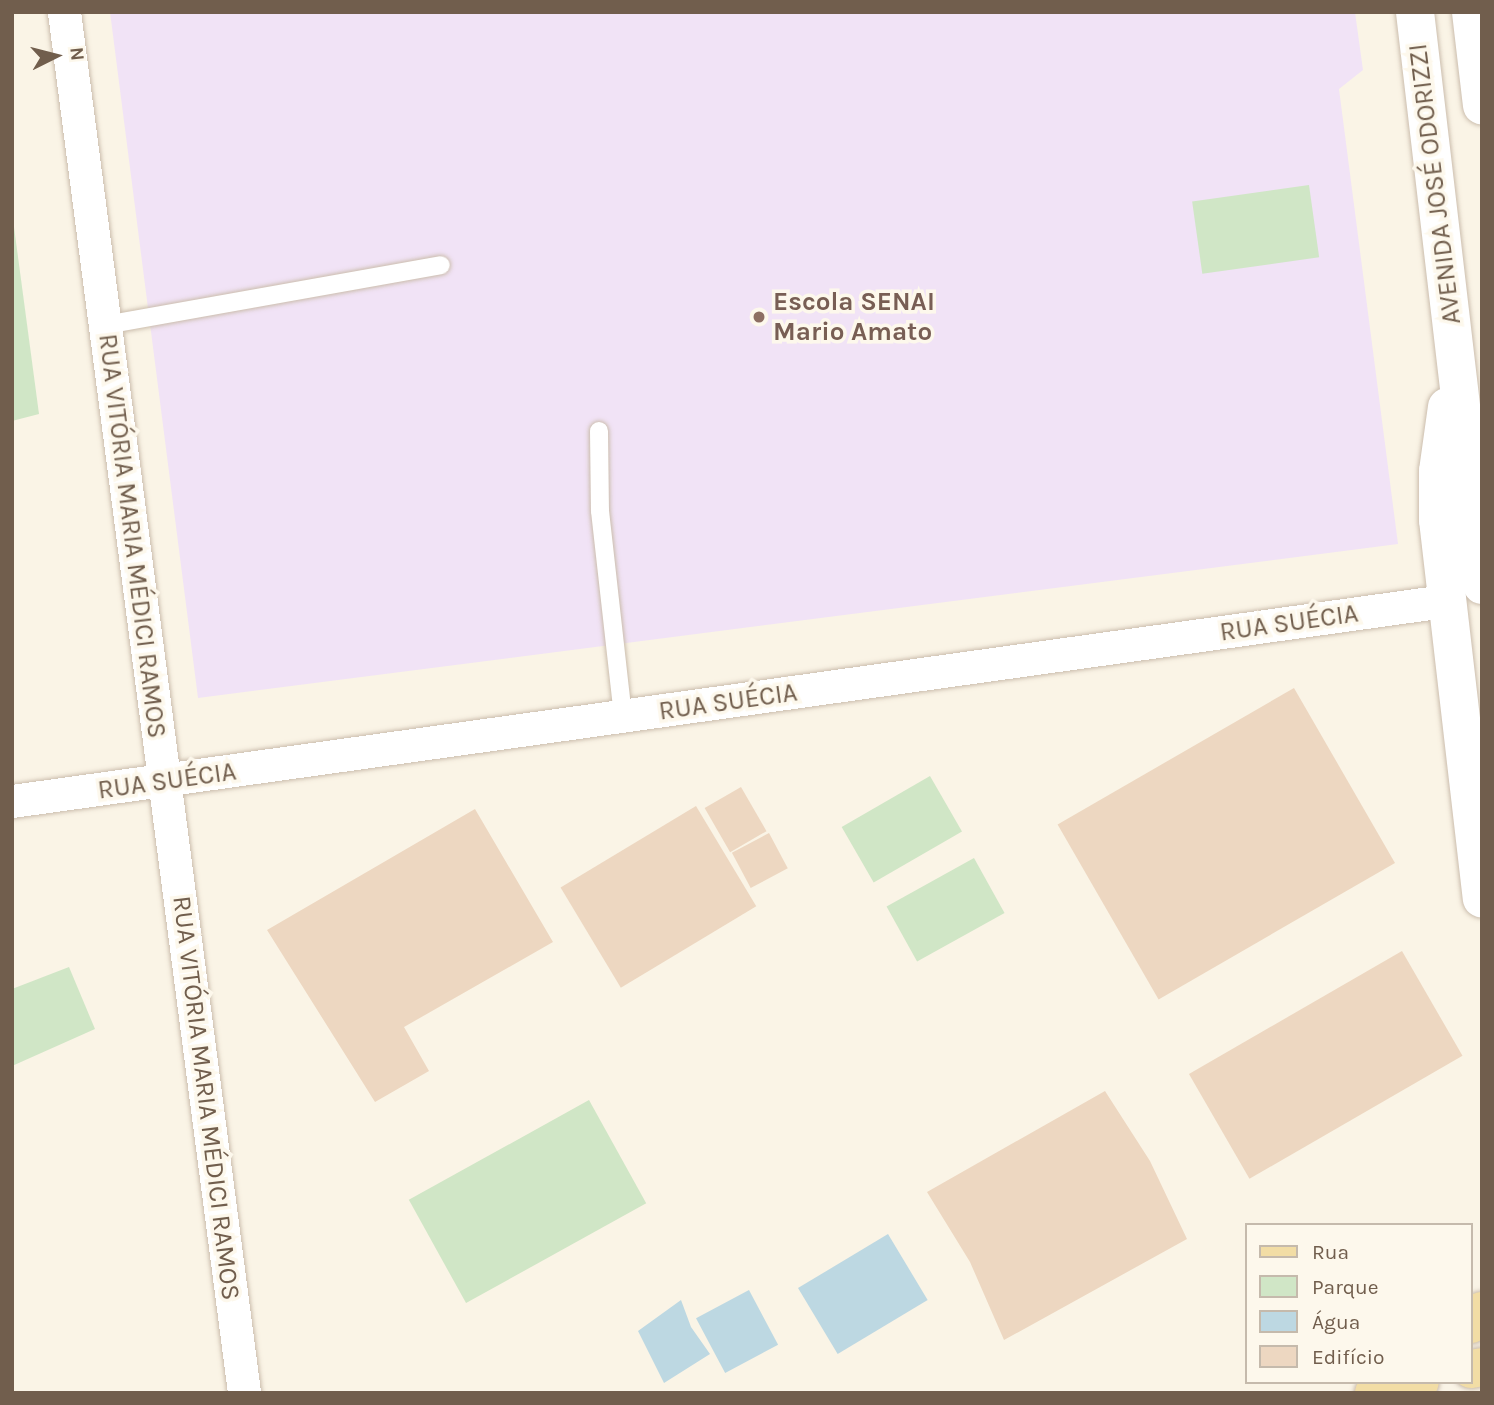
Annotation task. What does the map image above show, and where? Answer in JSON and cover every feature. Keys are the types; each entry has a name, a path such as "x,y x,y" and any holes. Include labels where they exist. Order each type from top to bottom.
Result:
{"main road":[{"name":"AVENIDA JOSÉ ODORIZZI","path":"1415,12 1482,584"},
{"path":"1471,12 1482,105"},
{"name":"AVENIDA JOSÉ ODORIZZI","path":"1454,356 1438,471 1444,601 1482,898"}],"street":[{"name":"RUA VITÓRIA MARIA MÉDICI RAMOS","path":"64,12 244,1393"},
{"name":"RUA SUÉCIA","path":"12,801 164,782 1444,601"}],"lane":[{"path":"104,325 441,265"},
{"path":"599,431 600,511 623,717"}],"shaded area":[{"name":"Escola SENAI Mario Amato","path":"110,12 1355,12 1363,70 1339,89 1398,544 198,698"}],"green space":[{"path":"1309,185 1319,257 1202,274 1192,201"},
{"path":"12,212 39,414 12,421"},
{"path":"930,776 962,831 874,882 842,827"},
{"path":"974,858 1005,913 917,962 887,906"},
{"path":"69,967 95,1029 12,1066 12,989"},
{"path":"589,1100 646,1203 466,1303 409,1200"}],"water":[{"path":"888,1234 928,1300 838,1354 798,1288"},
{"path":"749,1290 778,1345 725,1373 696,1318"},
{"path":"681,1300 691,1327 710,1354 664,1383 638,1331"}],"building":[{"path":"1294,688 1395,863 1159,999 1058,824"},
{"path":"741,787 767,831 730,852 705,808"},
{"path":"696,806 756,906 621,988 561,887"},
{"path":"475,809 553,942 404,1027 429,1071 375,1102 267,930"},
{"path":"769,833 788,868 751,888 732,853"},
{"path":"1402,951 1462,1056 1249,1179 1189,1074"},
{"path":"1105,1091 1150,1161 1187,1239 1004,1340 970,1262 927,1192"}],"place":[{"name":"Escola SENAI Mario Amato","path":"759,317"}]}
